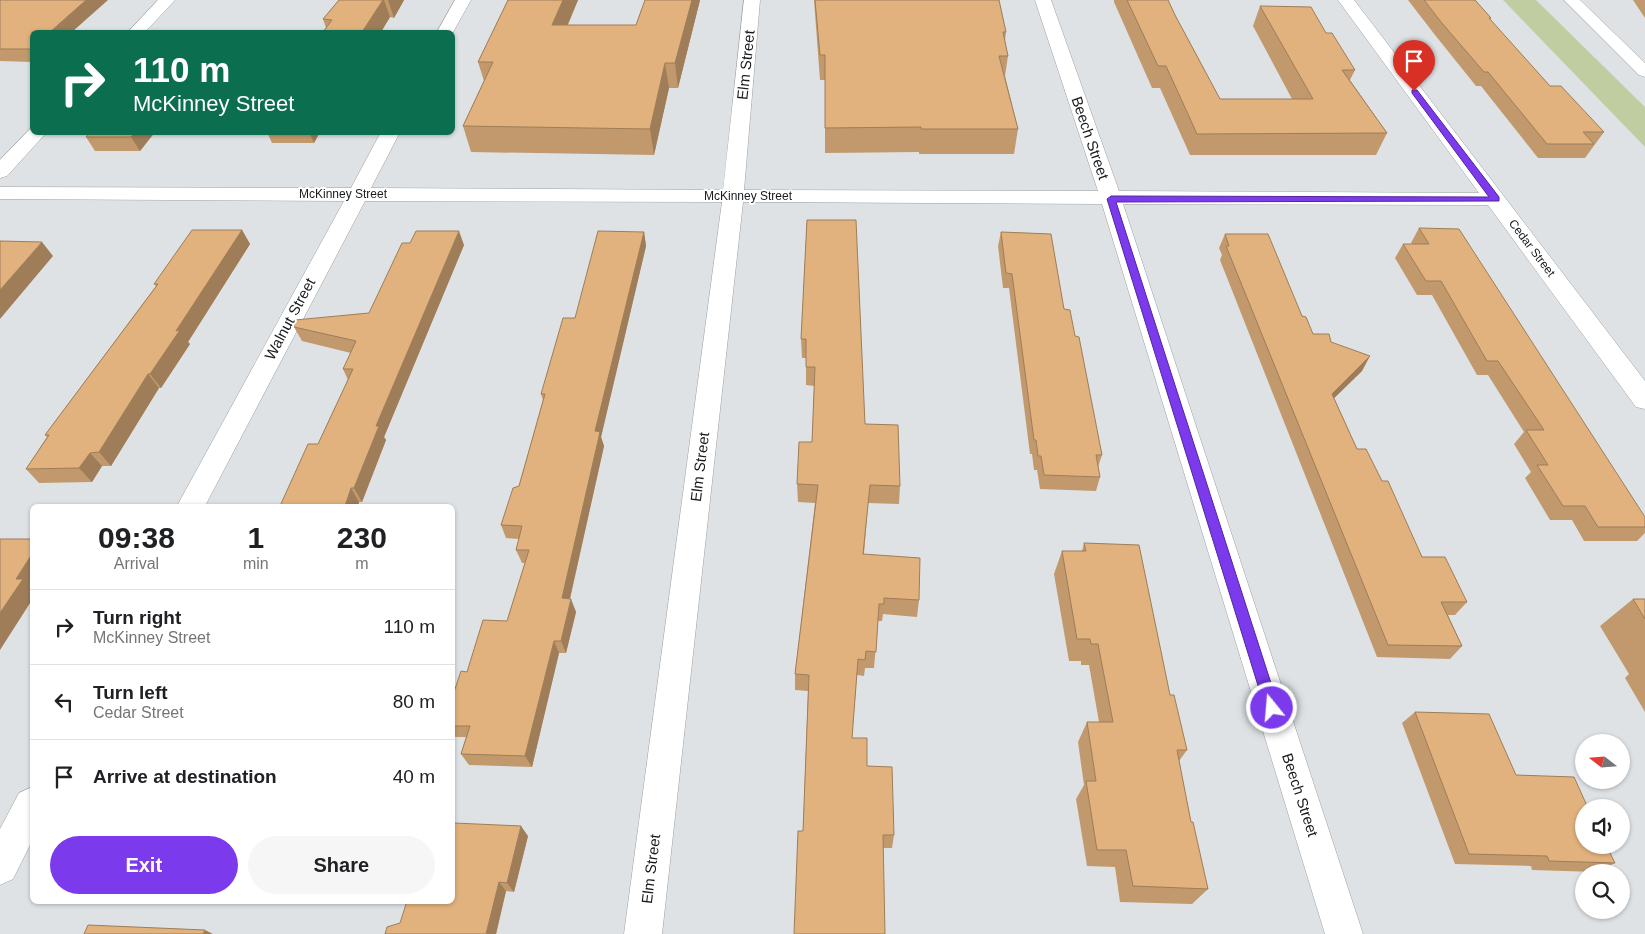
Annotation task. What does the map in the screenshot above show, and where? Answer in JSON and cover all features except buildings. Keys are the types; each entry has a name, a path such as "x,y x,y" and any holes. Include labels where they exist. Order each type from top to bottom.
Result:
{"street":[{"path":"138,30 167,0"},
{"path":"446,30 463,0"},
{"name":"Elm Street","path":"643,934 734,196 752,0"},
{"name":"Beech Street","path":"1044,0 1111,199 1344,934"},
{"name":"Cedar Street","path":"1346,0 1645,400"},
{"path":"0,172 35,135"},
{"name":"Walnut Street","path":"192,504 389,135"},
{"name":"McKinney Street","path":"0,194 1496,199"},
{"path":"0,866 30,809"}],"lane":[{"path":"1571,0 1645,72"}],"green space":[{"path":"1503,0 1536,0 1645,107 1645,147"}],"route":[{"path":"1272,708 1111,199 1496,199 1414,91"}]}
